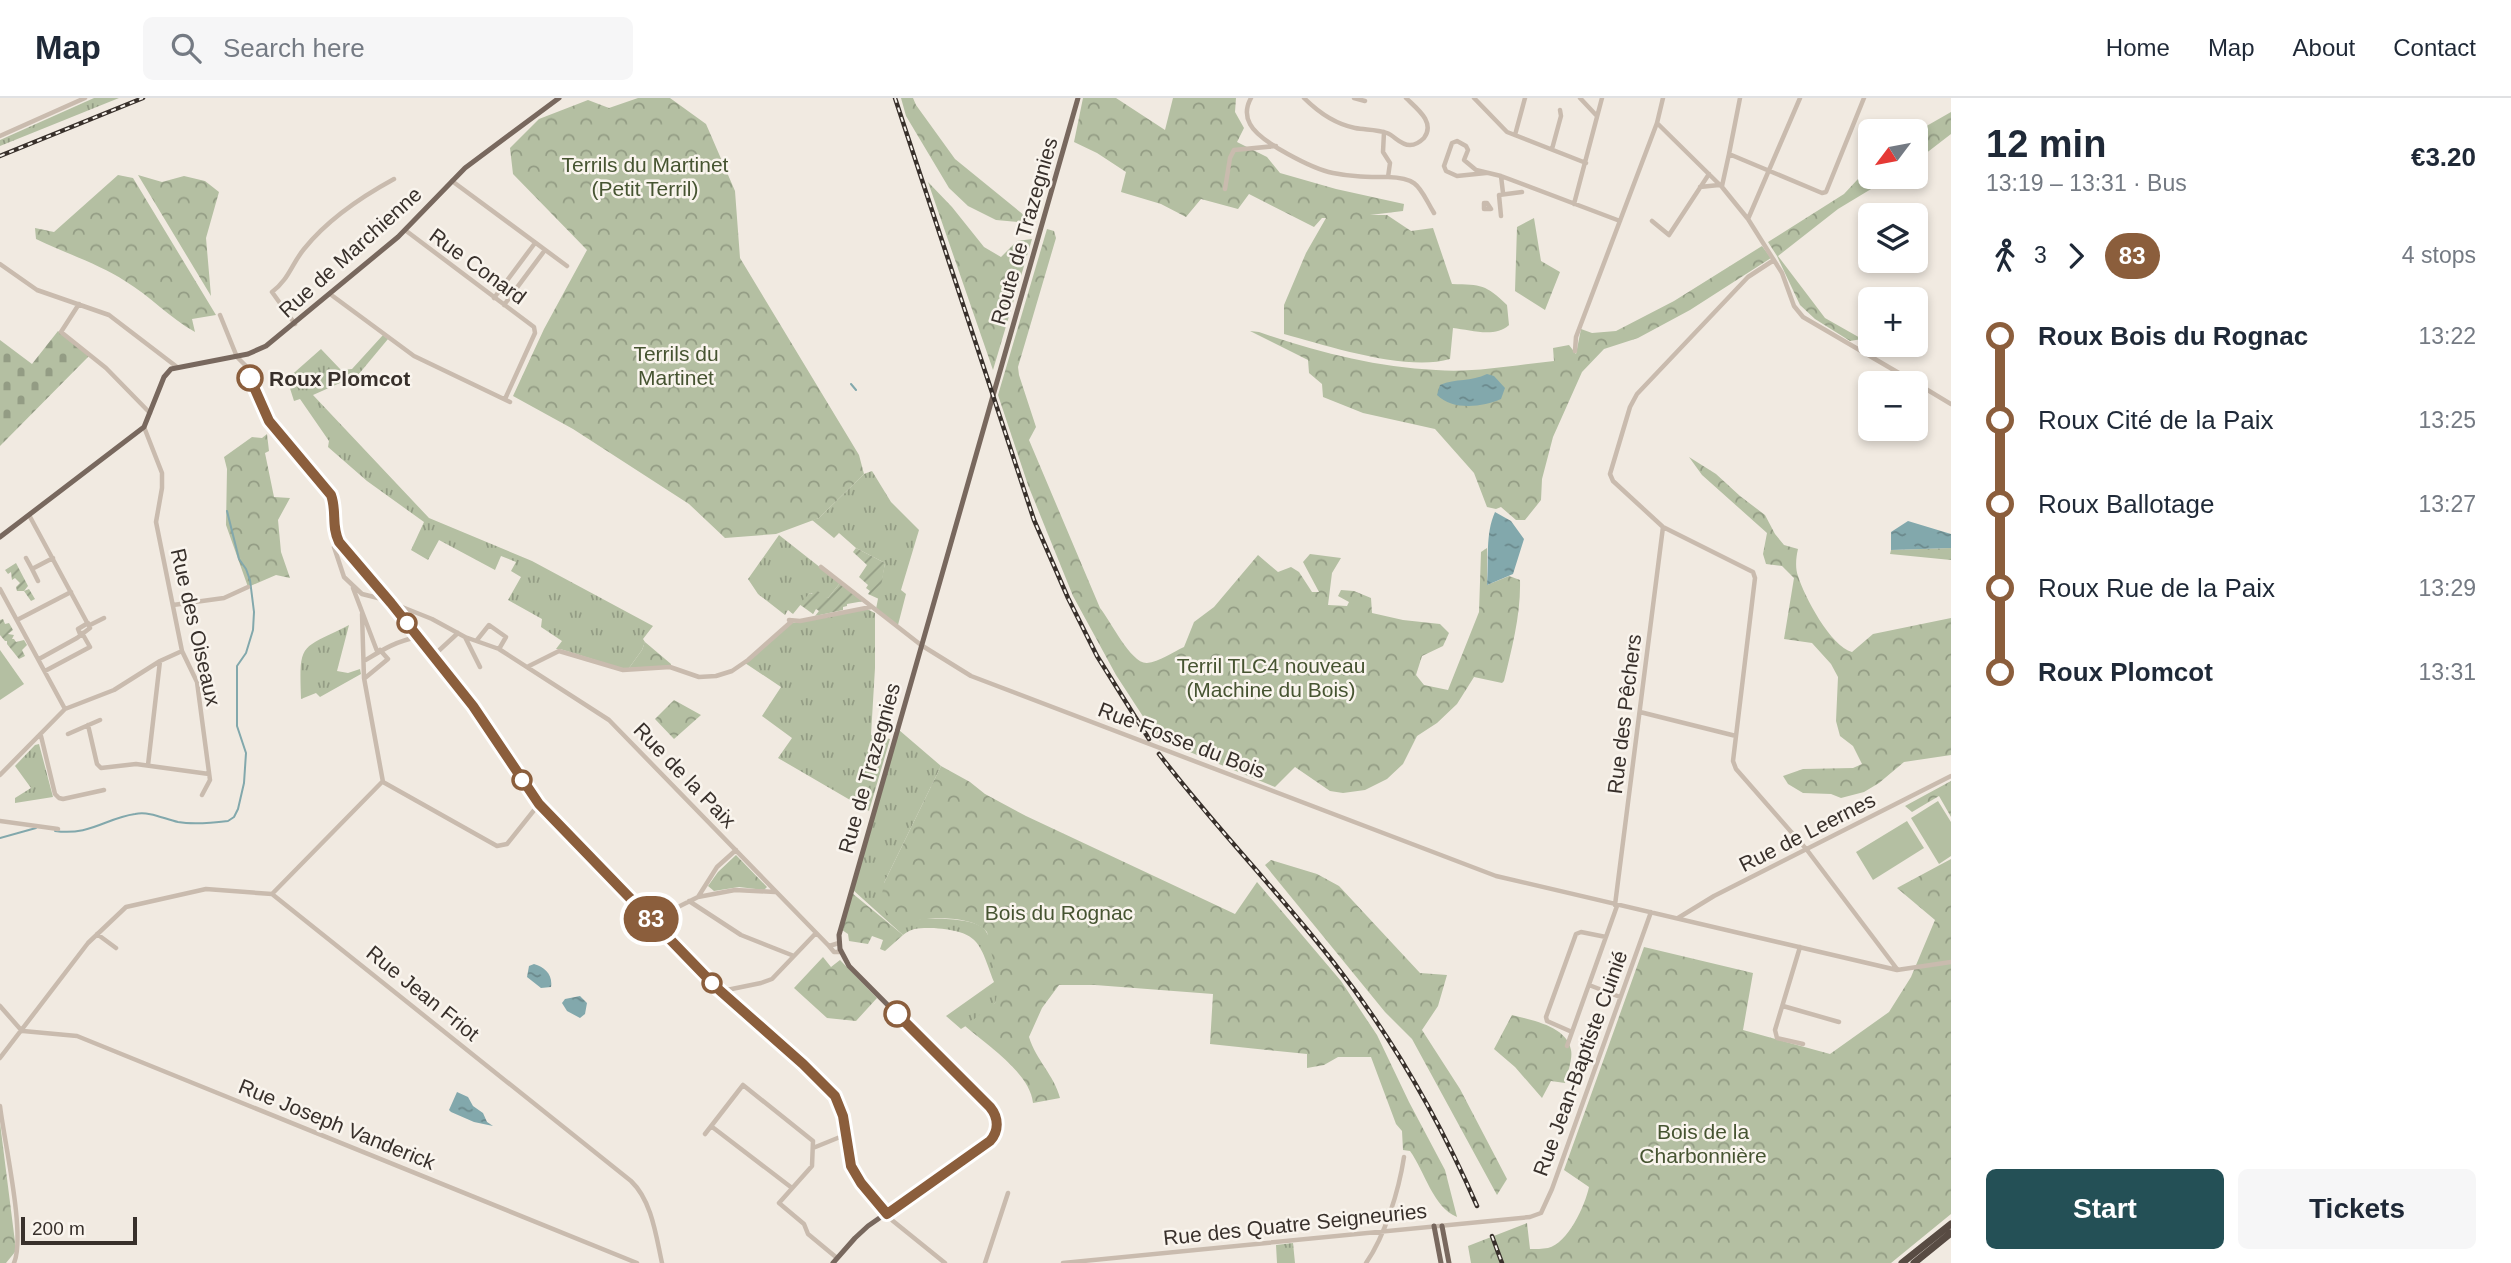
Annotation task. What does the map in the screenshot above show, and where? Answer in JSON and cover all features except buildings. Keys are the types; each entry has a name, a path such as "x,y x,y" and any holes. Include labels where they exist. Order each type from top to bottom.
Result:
{"highway":[{"path":"1902,1263 1951,1224"},
{"path":"1914,1263 1951,1233"}],"main road":[{"name":"Rue de Marchienne","path":"177,367 237,357 266,346 405,230 465,168 559,98"},
{"name":"Route de Trazegnies","path":"999,373 1078,98"},
{"path":"0,537 144,427 164,377 177,367"},
{"name":"Rue de Trazegnies","path":"887,1214 991,1140 996,1130 996,1119 990,1107 849,966 838,943 841,921 999,373"},
{"path":"835,1261 855,1238 887,1214"},
{"path":"1434,1226 1441,1263"},
{"path":"1442,1226 1449,1263"}],"street":[{"path":"0,136 85,98"},
{"path":"1251,98 1246,112 1248,122 1259,134 1277,146 1318,169 1354,177 1410,179 1434,213"},
{"path":"1304,98 1322,114 1338,122 1354,128 1384,132 1404,145 1411,145 1422,141 1426,136 1427,123 1424,116 1406,98"},
{"path":"1354,98 1365,102"},
{"path":"1474,98 1500,127 1586,163"},
{"path":"1515,135 1525,98"},
{"path":"1580,98 1597,115"},
{"path":"1574,204 1602,98"},
{"path":"1575,351 1576,337 1657,123 1662,98"},
{"path":"1721,186 1740,98"},
{"path":"1748,219 1800,98"},
{"path":"1729,154 1822,193 1826,192 1864,98"},
{"path":"1552,149 1561,116 1560,110"},
{"path":"1657,123 1721,186 1748,219 1774,260 1794,306 1803,317 1895,371"},
{"path":"1384,132 1383,152 1390,163 1388,177"},
{"path":"1465,175 1468,172 1464,160 1468,150 1457,141 1452,143 1444,166 1451,175 1465,175 1486,173"},
{"path":"1225,189 1234,150 1277,146"},
{"path":"1467,164 1620,221"},
{"path":"1652,221 1669,235 1709,174"},
{"path":"1501,176 1501,216"},
{"path":"295,324 272,292 283,284 302,252 329,223 372,191 394,179"},
{"path":"452,181 567,266"},
{"path":"1699,187 1721,186"},
{"path":"1501,194 1522,192"},
{"name":"Rue Conard","path":"330,294 414,356 507,400 535,334 534,327 405,230"},
{"path":"494,298 535,243"},
{"path":"504,305 545,250"},
{"path":"1774,260 1748,276 1637,394 1630,407 1610,474 1613,481 1663,527 1753,572 1755,578 1733,761 1736,769 1807,850 1897,970 1951,962"},
{"path":"0,264 37,290 109,315 177,367"},
{"path":"79,304 61,332 106,368 150,414"},
{"path":"220,315 237,357 245,365 269,421 331,495 334,505 334,533 339,542 473,706 539,804 721,991 832,1093 842,1112 848,1157 855,1174 887,1214 945,1263"},
{"path":"1928,390 1951,404"},
{"name":"Rue des Oiseaux","path":"144,427 162,473 156,522 182,651 197,682 209,774 208,786 202,795"},
{"path":"29,515 89,625"},
{"name":"Rue des Pêchers","path":"1567,1046 1616,906 1663,527"},
{"path":"339,542 334,547 337,562 353,589 379,650 388,659 364,678"},
{"path":"26,558 38,581"},
{"path":"32,569 53,558"},
{"name":"Rue Fosse du Bois","path":"821,567 920,645 979,680 1496,876 1897,970"},
{"path":"173,605 223,598 248,587"},
{"path":"0,589 65,709"},
{"name":"Rue de la Paix","path":"353,589 432,619 465,637 499,649 609,720 834,952 841,952"},
{"path":"16,620 71,592"},
{"path":"529,666 559,651 623,670 670,667 699,677 716,676 732,671 748,660 790,620 871,607"},
{"path":"362,614 364,678 383,782"},
{"path":"45,671 90,647 78,629 104,618"},
{"name":"Rue de la Paix","path":"477,640 489,625 506,637 499,649"},
{"path":"433,656 458,633"},
{"path":"39,659 81,634"},
{"path":"364,662 379,650 418,636"},
{"path":"465,637 480,667"},
{"path":"0,775 65,709 114,690 160,661 182,651"},
{"path":"148,765 160,661"},
{"path":"1640,712 1736,736"},
{"path":"68,734 100,720"},
{"path":"88,725 97,764 101,768 129,764 148,765 209,774"},
{"path":"41,735 55,794 59,799 104,790"},
{"name":"Rue de Leernes","path":"1678,918 1714,896 1951,776"},
{"path":"383,782 497,846 507,844 539,804"},
{"path":"0,1058 97,934 119,912 134,904 206,889 272,894 383,782"},
{"path":"0,821 58,829"},
{"path":"698,897 717,867 736,850"},
{"path":"657,925 698,897 735,890 775,892"},
{"name":"Rue Jean Friot","path":"272,894 631,1181 640,1190 648,1209 662,1263"},
{"path":"689,901 741,935 794,956"},
{"name":"Rue Jean-Baptiste Cuinié","path":"1530,1217 1541,1213 1546,1204 1651,912"},
{"path":"1572,1032 1547,1021 1546,1017 1576,934 1581,932 1606,937"},
{"path":"721,991 772,979 816,933"},
{"path":"97,934 116,948"},
{"path":"829,946 838,943"},
{"path":"1800,947 1775,1030 1777,1038 1803,1044"},
{"path":"1589,985 1620,997"},
{"path":"0,1006 22,1031"},
{"path":"1783,1006 1839,1022"},
{"name":"Rue Joseph Vanderick","path":"22,1031 76,1036 637,1263"},
{"path":"705,1134 743,1085 813,1141 812,1166 779,1203 804,1224 808,1234 835,1261"},
{"path":"0,1106 18,1242 14,1263"},
{"path":"711,1126 792,1188"},
{"path":"813,1149 845,1135"},
{"path":"1366,1263 1382,1231 1400,1178 1404,1157"},
{"path":"985,1263 1008,1194"},
{"name":"Rue des Quatre Seigneuries","path":"1063,1263 1530,1217"}],"green space":[{"path":"94,98 119,98 0,146 0,140"},
{"name":"Terrils du Martinet","path":"638,98 670,98 706,124 735,191 740,258 859,455 864,474 819,518 776,534 725,538 689,504 573,429 513,396 544,329 587,250 513,174 510,148 539,119 588,100 609,108"},
{"path":"901,98 913,98 955,159 1025,216 1032,216 1030,223 996,220 968,206 949,188 906,116"},
{"path":"1083,98 1116,98 1165,130 1173,98 1236,98 1235,112 1244,128 1237,142 1267,157 1280,173 1404,204 1403,211 1370,215 1387,215 1411,231 1433,228 1452,284 1488,289 1507,305 1509,325 1490,332 1453,328 1450,359 1432,362 1367,356 1284,334 1284,305 1306,253 1326,218 1322,218 1314,227 1249,194 1238,209 1201,199 1186,217 1161,204 1121,192 1126,172 1074,142"},
{"path":"1951,112 1951,134 1928,152 1928,125"},
{"path":"118,175 133,178 216,315 192,319 195,332 115,275 36,239 35,228 54,232"},
{"path":"138,175 162,182 184,176 205,181 219,192 206,238 211,296"},
{"path":"1858,179 1858,189 1871,189 1838,209 1778,256 1825,318 1858,337 1858,340 1850,341 1815,319 1800,305 1768,242 1844,194"},
{"path":"928,182 984,247 1001,257 1017,241 1032,239 993,370"},
{"path":"1534,218 1541,261 1560,272 1545,310 1515,291 1517,227"},
{"name":"Terril TLC4 nouveau (Machine du Bois)","path":"1047,229 1054,231 1056,238 1018,367 1036,427 1029,440 1100,608 1134,657 1147,663 1184,647 1194,622 1214,607 1258,555 1278,572 1291,567 1299,572 1312,592 1319,592 1303,562 1310,554 1341,558 1332,573 1328,605 1347,606 1349,602 1338,596 1341,590 1354,591 1371,598 1372,613 1440,624 1449,633 1443,646 1422,656 1416,675 1424,685 1448,690 1479,612 1481,552 1487,548 1487,585 1509,576 1520,580 1513,644 1504,681 1502,683 1474,677 1457,704 1437,723 1417,736 1403,764 1387,779 1365,790 1343,793 1330,791 1295,767 1275,787 1180,748 1170,733 1166,743 1159,741 1116,675 1073,596 1028,485 998,395"},
{"path":"1762,246 1771,258 1690,310 1638,338 1604,349 1582,372 1553,437 1542,479 1541,500 1525,520 1516,520 1501,507 1487,507 1474,473 1435,429 1363,413 1323,397 1322,384 1309,373 1308,360 1250,331 1346,357 1391,366 1451,371 1554,361 1553,348 1569,345 1576,354 1581,329 1592,333 1616,331 1674,301"},
{"path":"58,331 89,356 0,446 0,340 32,364"},
{"path":"383,335 388,339 358,375 313,395 429,518 532,561 653,626 643,639 645,642 642,650 629,668 556,649 562,641 541,627 542,619 508,600 521,577 511,571 516,562 501,556 495,570 439,540 428,560 411,550 424,522 367,481 328,447 329,441 300,399 294,401 287,379 321,349 341,370 352,369"},
{"path":"267,434 269,451 265,453 274,497 290,498 278,520 281,552 290,578 276,575 248,587 226,525 227,469 224,457 252,437 262,438"},
{"path":"1689,457 1716,474 1765,515 1784,545 1798,549 1796,570 1806,596 1827,631 1844,648 1852,652 1873,634 1951,618 1951,755 1904,762 1864,792 1841,798 1831,794 1803,793 1788,784 1783,776 1803,769 1853,768 1862,764 1853,746 1840,736 1836,721 1838,677 1831,664 1812,643 1784,639 1794,578 1782,566 1766,564 1763,554 1767,533 1702,475"},
{"path":"872,471 891,502 919,530 901,590 906,594 898,625 876,609 885,563 856,548 839,533 834,538 812,520 819,518 864,474"},
{"path":"779,535 840,583 828,598 810,593 793,614 788,610 785,615 758,594 748,579"},
{"path":"856,548 885,563 879,599 868,594 868,585 859,577 867,565 853,552"},
{"path":"1951,548 1951,560 1890,554 1891,550"},
{"path":"16,563 28,586 24,591 17,591 16,587 20,583 15,578 12,580 11,572 8,574 5,570"},
{"path":"840,583 864,601 847,604 843,610 815,616 819,611 816,609 813,614 799,604 816,590 828,598"},
{"path":"29,589 35,599 31,601 24,591"},
{"path":"859,610 875,613 871,735 890,739 869,811 778,758 792,738 762,716 781,687 745,663 792,623"},
{"path":"3,619 13,630 8,634 14,635 12,639 16,642 24,640 27,645 22,650 25,656 19,659 0,635 0,620"},
{"path":"349,625 337,671 348,673 360,669 361,674 320,697 316,693 301,699 301,666 306,650 312,644"},
{"path":"645,642 671,664 671,666 629,668"},
{"path":"0,650 24,684 0,700"},
{"path":"674,700 701,715 674,739 655,719"},
{"path":"899,730 941,766 884,883 912,920 951,919 972,923 985,930 998,975 999,990 995,1003 984,1015 961,1029 946,1016 994,982 981,948 969,936 949,930 922,928 903,935 853,890"},
{"path":"39,744 53,797 15,803 15,798 31,788 15,766"},
{"name":"Bois du Rognac","path":"941,766 1026,816 1235,914 1257,882 1341,981 1377,1035 1445,1170 1457,1217 1436,1197 1410,1151 1403,1150 1402,1131 1396,1124 1371,1057 1338,1057 1324,1065 1307,1068 1307,1054 1210,1044 1213,994 1095,985 1059,985 1042,1008 1029,1037 1060,1098 1033,1103 1030,1092 1016,1071 965,1026 995,1003 999,988 987,932 970,922 946,918 901,925 886,912 882,903 884,883"},
{"path":"1951,781 1951,817 1939,796 1912,812 1905,806"},
{"path":"1938,801 1951,822 1951,856 1939,864 1911,818"},
{"path":"1907,821 1924,848 1873,880 1856,852"},
{"path":"736,855 767,887 764,890 739,887 714,891 708,886"},
{"name":"Bois de la Charbonnière","path":"1951,859 1951,1214 1891,1263 1471,1263 1468,1246 1527,1223 1532,1249 1555,1245 1574,1223 1589,1187 1564,1170 1644,947 1753,973 1743,1030 1830,1054 1889,1012 1911,977 1935,920 1897,888"},
{"path":"1271,860 1317,874 1339,886 1420,973 1447,975 1438,1006 1422,1030 1460,1089 1507,1179 1497,1195 1412,1039 1385,1012 1265,865"},
{"path":"852,893 903,935 885,951 880,949 883,940 872,936 868,944 849,941 848,934 842,930"},
{"path":"823,957 831,967 840,960 877,998 856,1021 827,1018 794,988"},
{"path":"1512,1015 1556,1030 1563,1035 1571,1050 1565,1083 1551,1081 1542,1098 1515,1067 1494,1049"},
{"path":"0,1123 15,1242 15,1252 6,1263 0,1263"},
{"path":"1293,1243 1295,1263 1277,1263 1276,1245"}],"water":[{"path":"1487,374 1494,376 1505,388 1501,399 1468,406 1451,404 1437,395 1440,385"},
{"path":"1495,512 1511,521 1524,539 1513,574 1487,585 1489,538"},
{"path":"1908,521 1951,534 1951,548 1891,550 1891,532"},
{"path":"534,964 547,972 551,987 541,988 527,977 529,966"},
{"path":"580,996 587,1003 585,1014 580,1018 567,1011 562,1003 565,999"},
{"path":"457,1092 468,1097 493,1126 474,1122 451,1112 449,1110"}],"waterway":[{"path":"851,384 856,390"},
{"path":"55,831 88,829 141,813 190,823 228,821 234,817 244,783 246,753 237,726 237,666 246,653 253,630 254,612 250,580 239,559 227,511"},
{"path":"0,838 36,828"}],"railway":[{"path":"0,156 143,98"},
{"path":"895,98 1034,520 1097,656 1149,739"},
{"path":"1159,754 1313,936 1355,991 1413,1080 1447,1142 1477,1206"},
{"path":"1492,1236 1502,1263"}],"bus line":[{"name":"83","path":"250,378 269,421 331,495 334,505 334,533 339,542 473,706 539,804 717,988 835,1096 843,1116 851,1166 861,1183 887,1214 990,1141 997,1126 990,1107 897,1014"}],"place":[{"name":"Roux Plomcot","path":"250,378"}],"park label":[{"name":"Terrils du Martinet (Petit Terril)","path":"645,176"}]}
